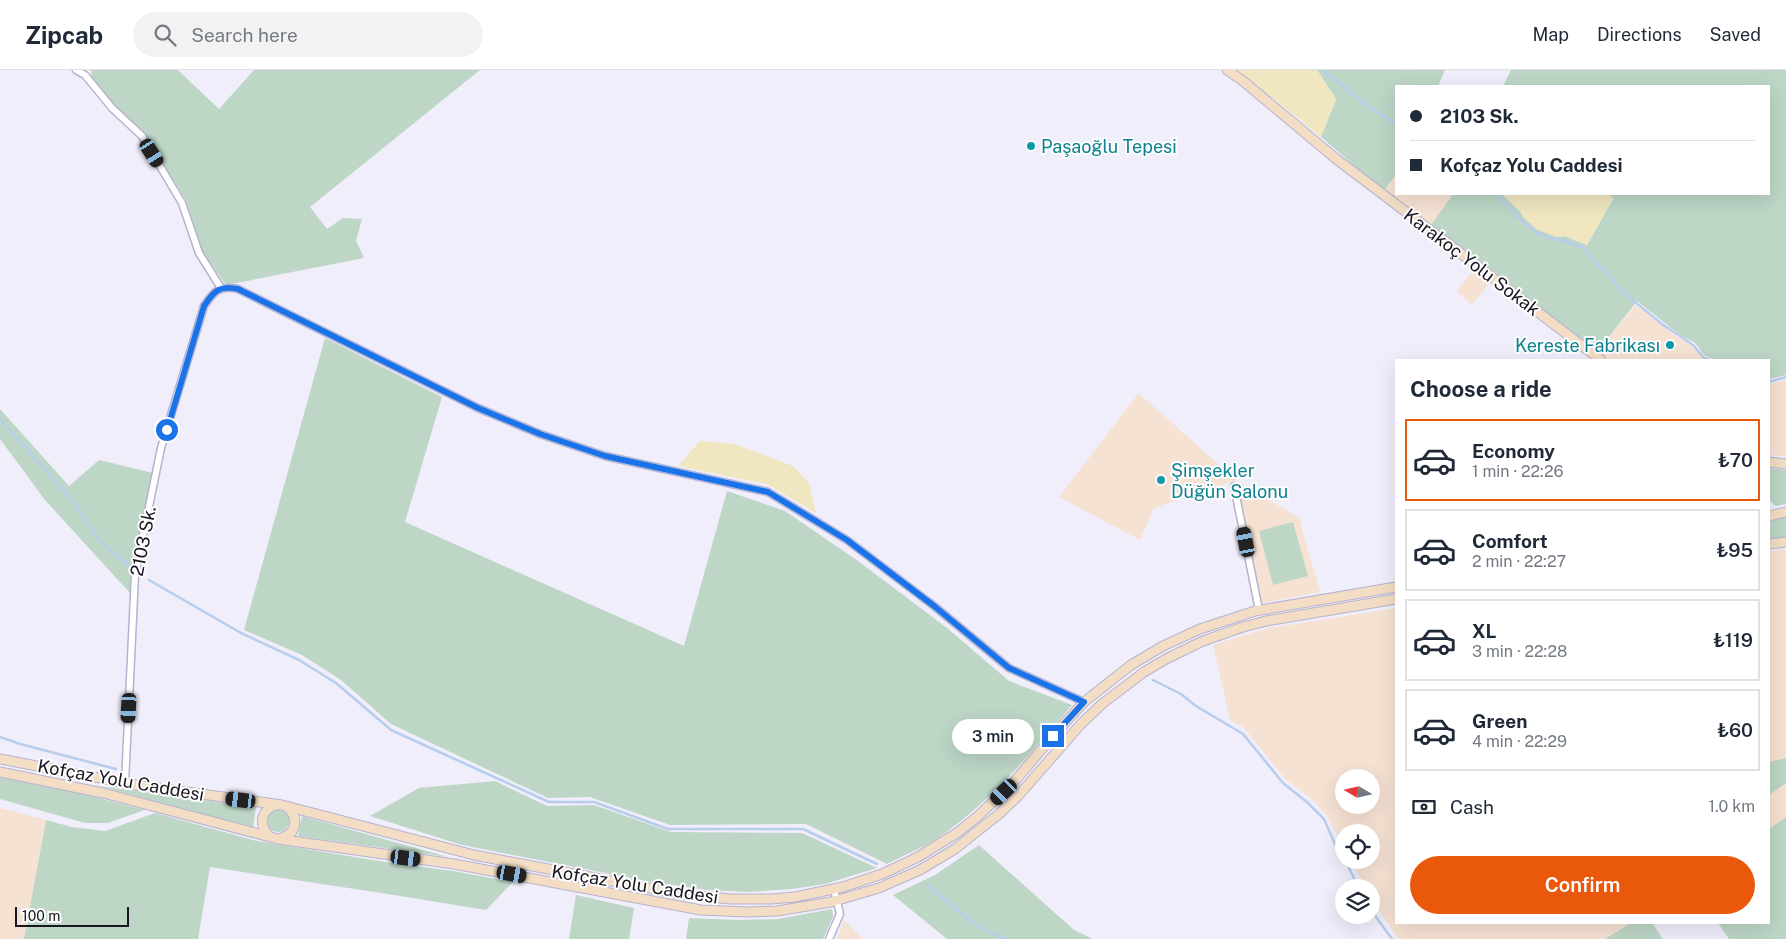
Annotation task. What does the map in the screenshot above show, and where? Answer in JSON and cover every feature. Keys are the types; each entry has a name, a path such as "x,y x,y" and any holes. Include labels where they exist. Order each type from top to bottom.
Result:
{"main road":[{"name":"Karakoç Yolu Sokak","path":"1227,70 1243,81 1335,158 1600,359"},
{"path":"1770,462 1786,464"},
{"path":"1770,516 1786,512"},
{"path":"1770,544 1786,542"},
{"name":"Kofçaz Yolu Caddesi","path":"0,759 125,783 287,807 474,855 680,894 730,899 771,899 834,889 865,880 898,867 937,846 978,816 1013,784 1084,702 1131,665 1163,646 1209,626 1259,610 1395,587"},
{"name":"Kofçaz Yolu Caddesi","path":"0,772 94,791 278,839 454,864 701,910 777,911 859,895 898,880 956,849 1018,796 1081,724 1102,704 1144,672 1166,659 1204,641 1250,625 1395,599"},
{"path":"268,835 262,825 262,819 267,810 276,805"},
{"path":"278,839 289,835 295,825 294,815 287,807"}],"street":[{"path":"76,70 85,76 112,108 142,136 182,203 199,253 225,287 238,289 478,408 540,434 605,456 768,492 847,540 934,606 1009,668 1084,702"},
{"path":"88,70 89,81"},
{"name":"2103 Sk.","path":"125,783 136,575 161,448 204,306 211,295 225,287"},
{"path":"1234,486 1259,610"},
{"path":"829,939 840,914 834,889"}],"shaded area":[{"path":"1395,175 1395,195 1452,195 1431,225 1384,191"},
{"path":"1473,271 1490,283 1472,305 1456,291"},
{"path":"1635,305 1692,346 1704,359 1609,359 1598,351"},
{"path":"1786,380 1786,456 1770,455 1770,384"},
{"path":"1138,394 1236,480 1154,508 1140,540 1059,497"},
{"path":"1236,480 1299,518 1320,592 1262,603"},
{"path":"1786,549 1786,817 1770,828 1770,551"},
{"path":"1395,608 1395,924 1629,924 1605,939 1398,939 1380,911 1380,879 1361,879 1355,869 1380,869 1380,824 1335,824 1335,832 1326,815 1311,798 1286,780 1244,728 1230,720 1213,645 1264,629"},
{"path":"0,808 46,820 24,939 0,939"},
{"path":"844,920 863,939 837,939"}],"green space":[{"path":"91,70 178,70 219,109 254,70 480,70 310,207 327,229 343,218 362,219 356,241 364,258 226,285 202,251 186,200 144,134 112,105 92,80"},
{"path":"1317,70 1445,70 1438,85 1395,85 1395,175 1384,191 1321,137 1336,99"},
{"path":"1511,70 1786,70 1786,375 1770,379 1770,359 1713,359 1705,356 1695,343 1680,335 1637,301 1598,351 1431,225 1452,195 1503,195 1520,211 1524,218 1557,237 1565,236 1587,245 1613,199 1609,195 1770,195 1770,85 1504,85"},
{"path":"325,338 442,397 405,522 684,646 727,491 785,511 858,561 947,628 1009,681 1072,705 1008,777 973,811 935,840 887,864 806,824 670,825 590,797 548,798 391,724 341,680 302,655 244,630"},
{"path":"0,409 69,486 99,460 153,473 131,575 130,593 45,500 0,439"},
{"path":"1770,468 1786,470 1786,504 1776,506 1770,501"},
{"path":"1786,517 1786,537 1770,539 1770,521"},
{"path":"1293,522 1308,576 1273,585 1259,531"},
{"path":"1786,758 1786,783 1770,794 1770,762"},
{"path":"0,777 75,792 145,810 108,823 85,823 0,799"},
{"path":"495,781 547,806 594,805 671,832 802,833 877,868 825,884 792,889 749,892 706,890 646,881 462,845 370,816 419,788"},
{"path":"99,786 256,807 253,828"},
{"path":"278,810 286,813 289,821 286,829 278,832 270,829 267,821 270,813"},
{"path":"155,813 257,841 513,882 486,910 210,867 198,939 24,939 46,820 72,827 105,831"},
{"path":"302,816 448,857 298,836"},
{"path":"1786,817 1786,939 1729,939 1719,924 1770,924 1770,828"},
{"path":"979,845 1074,930 1093,939 947,939 893,895 935,875"},
{"path":"576,895 634,908 629,939 569,939"},
{"path":"832,909 833,917 823,939 686,939 689,918 778,919"},
{"path":"1629,924 1653,924 1663,939 1605,939"}],"sand":[{"path":"1238,70 1317,70 1336,99 1321,137"},
{"path":"1503,195 1609,195 1613,199 1587,245 1565,236 1557,237 1538,230 1524,218 1520,211"},
{"path":"700,441 735,444 793,466 809,483 816,513 767,484 678,466"}],"waterway":[{"path":"1322,70 1371,108 1395,123"},
{"path":"1497,195 1522,221 1537,233 1584,248 1596,264 1610,275 1620,290 1662,324 1693,345 1706,359"},
{"path":"1770,382 1786,377"},
{"path":"0,419 73,501 99,540 129,566"},
{"path":"149,580 241,633 299,660 336,683 391,730 549,802 594,802 668,829 803,829 877,864"},
{"path":"1153,680 1181,694 1196,706 1243,734 1283,783 1324,819 1335,844"},
{"path":"0,737 116,769"},
{"path":"1350,869 1354,879"},
{"path":"927,884 974,923 1006,939"},
{"path":"1380,922 1392,939"}],"place":[{"name":"Paşaoğlu Tepesi","path":"1031,146"},
{"name":"Kereste Fabrikası","path":"1670,345"},
{"name":"Şimşekler Düğün Salonu","path":"1161,480"}],"route":[{"path":"167,430 204,306 211,295 221,288 238,289 478,408 540,434 605,456 768,492 847,540 934,606 1009,668 1084,702 1053,736"}]}
